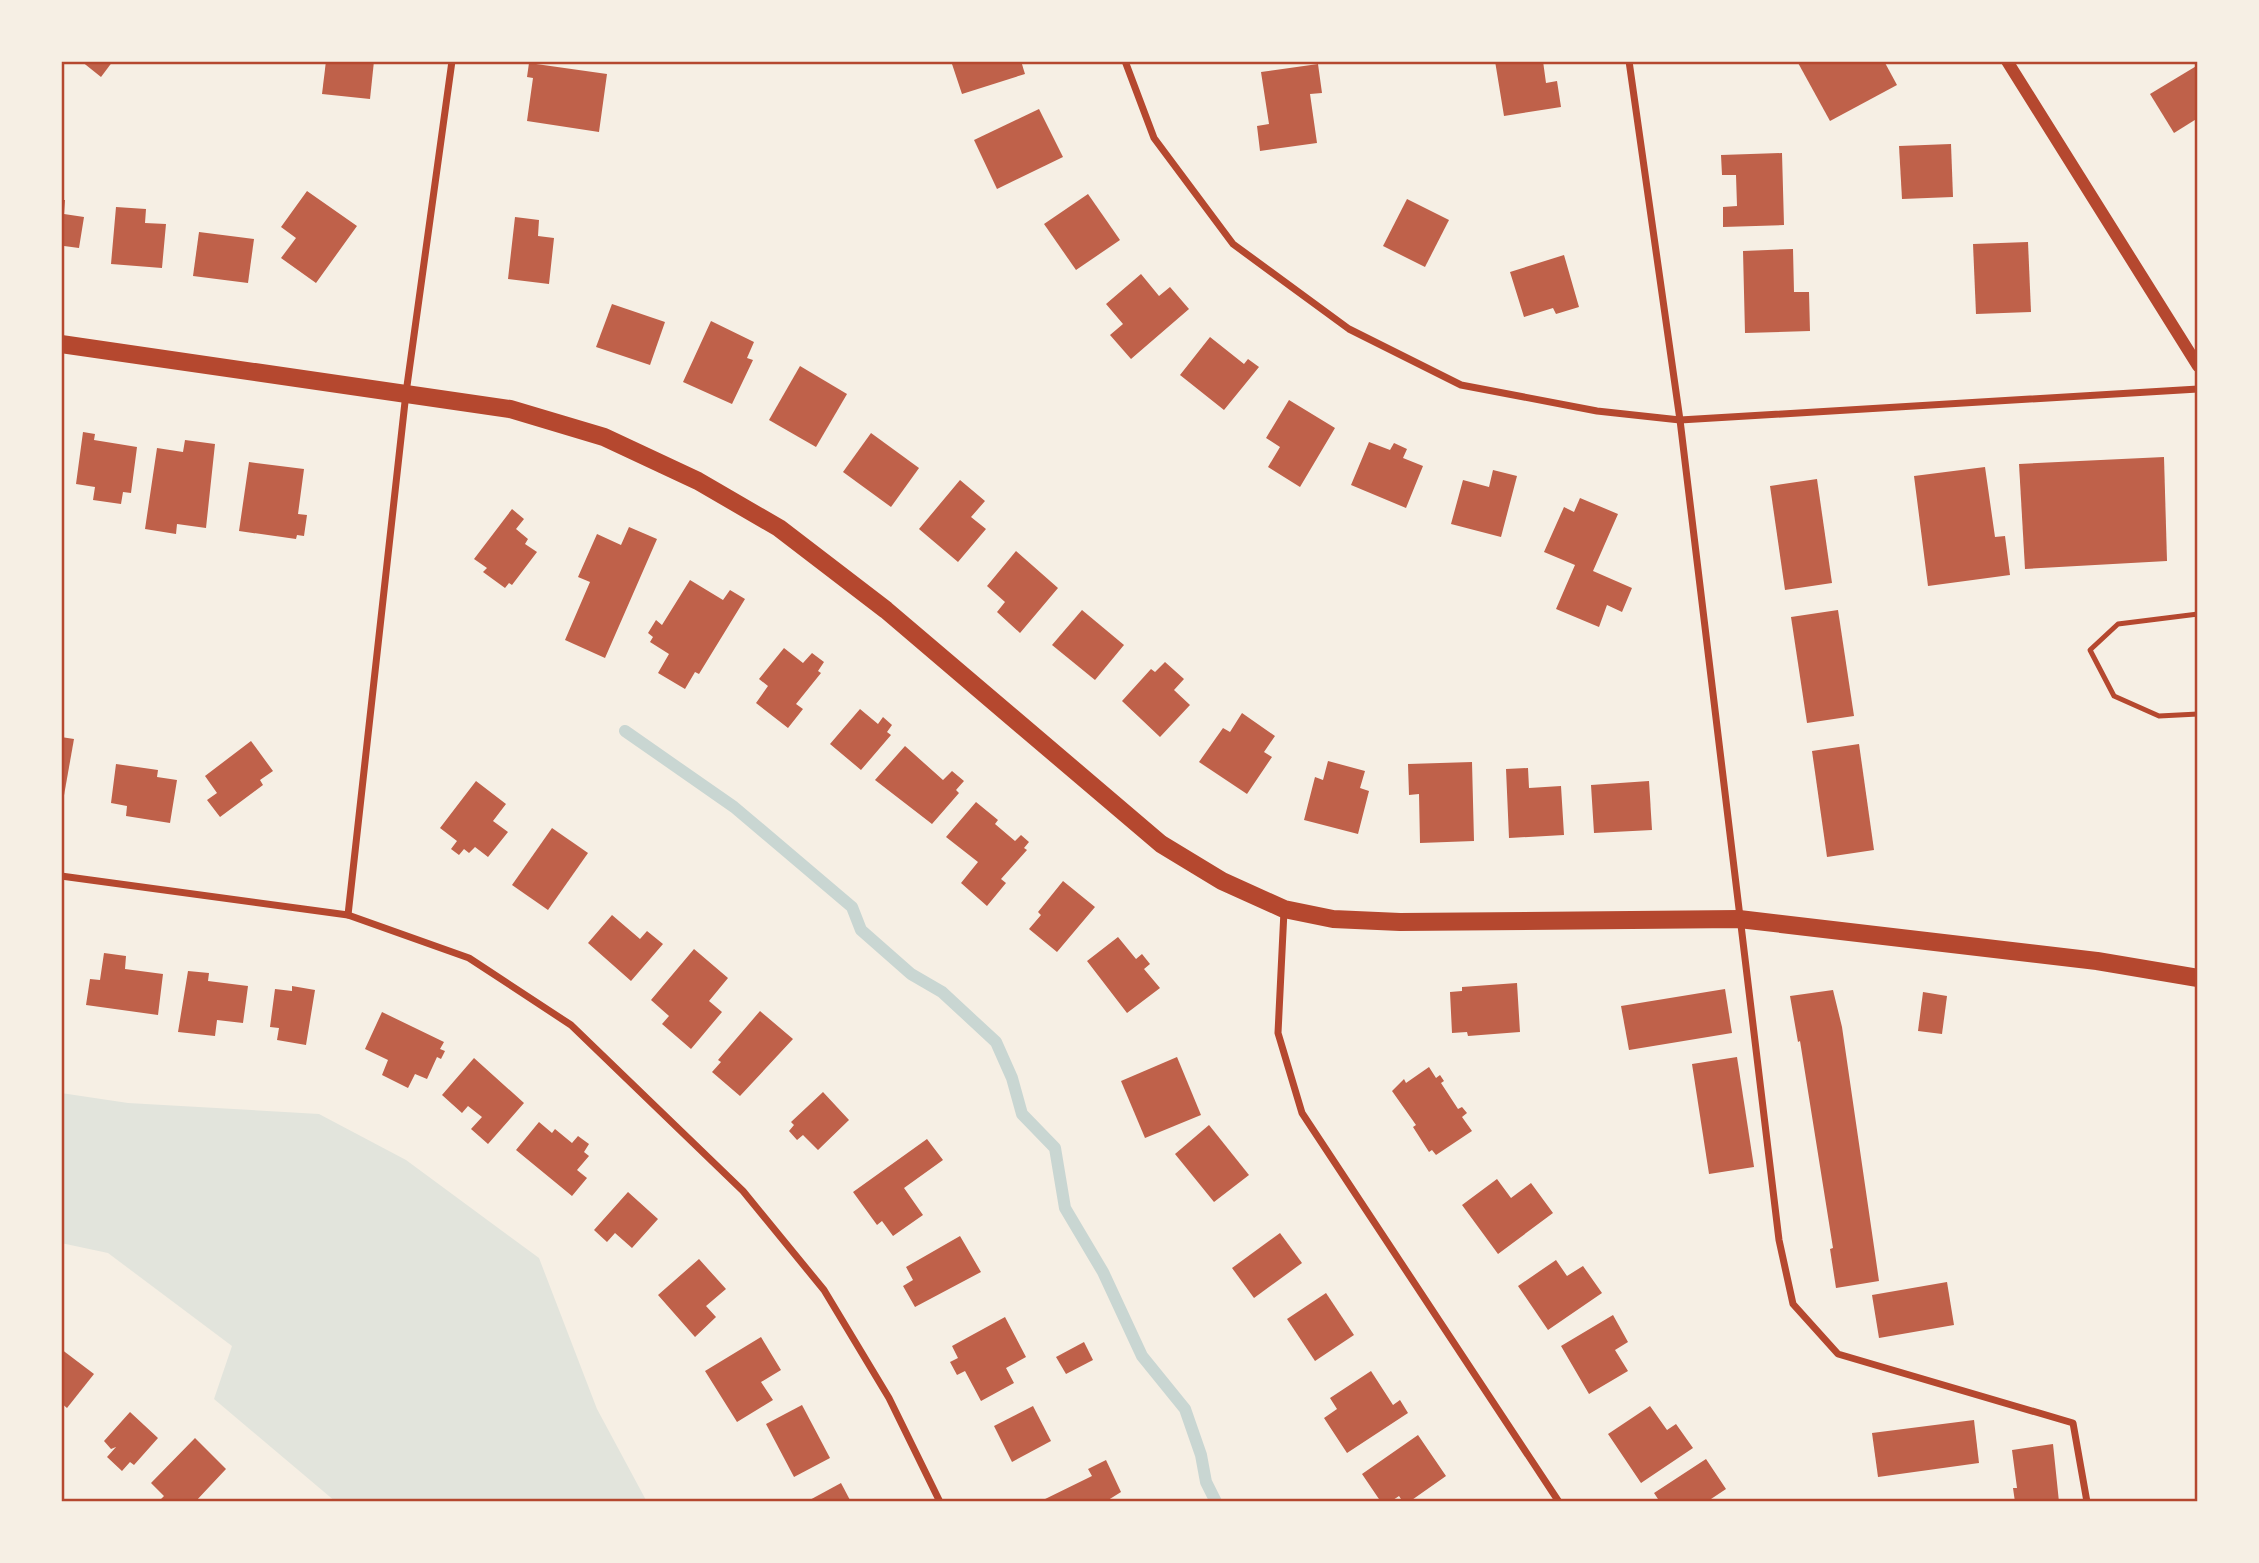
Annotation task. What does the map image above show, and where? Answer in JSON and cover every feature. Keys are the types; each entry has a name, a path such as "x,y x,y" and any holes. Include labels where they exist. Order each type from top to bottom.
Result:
{"main road":[{"path":"61,344 510,409 604,438 698,481 768,522 886,610 1160,844 1222,881 1284,909 1333,919 1400,922 1739,919 2097,961 2198,978"}],"street":[{"path":"348,915 406,393 452,61"},
{"path":"1125,61 1153,138 1233,244 1349,329 1461,385 1597,411 1680,420 2198,389"},
{"path":"1629,61 1680,420 1779,1240 1793,1304 1838,1354 2073,1423 2087,1502"},
{"path":"2007,61 2198,366"},
{"path":"61,876 348,915 469,958 570,1025 743,1191 824,1290 888,1398 940,1502"},
{"path":"1284,909 1278,1033 1302,1113 1559,1502"}],"lane":[{"path":"2198,614 2118,624 2090,650 2114,696 2158,716 2198,714"}],"shaded area":[{"path":"61,1093 128,1103 319,1114 406,1160 539,1258 597,1409 647,1502 336,1502 214,1399 232,1346 108,1253 61,1243"}],"building":[{"path":"81,61 113,61 101,77"},
{"path":"326,61 374,61 370,99 322,94"},
{"path":"951,61 1021,61 1025,74 962,94"},
{"path":"1495,61 1543,61 1546,83 1557,81 1561,107 1504,116"},
{"path":"1797,61 1884,61 1897,85 1830,121"},
{"path":"529,63 607,74 599,132 527,121 533,78 527,77"},
{"path":"1318,64 1322,93 1310,94 1317,143 1260,151 1257,126 1269,124 1261,72"},
{"path":"2198,65 2198,118 2174,133 2150,94"},
{"path":"1039,109 1063,157 997,189 974,140"},
{"path":"1951,144 1953,197 1902,199 1899,146"},
{"path":"1782,153 1784,225 1723,227 1723,207 1737,206 1736,175 1722,175 1721,155"},
{"path":"307,191 357,226 316,283 281,258 296,238 281,227"},
{"path":"1088,194 1120,240 1076,270 1044,224"},
{"path":"1407,199 1449,220 1425,267 1383,246"},
{"path":"61,200 65,200 64,214 84,217 79,248 64,246 63,253"},
{"path":"116,207 146,209 145,223 166,224 162,268 111,264"},
{"path":"515,217 539,220 538,236 554,238 549,284 508,279"},
{"path":"199,232 254,239 248,283 193,276"},
{"path":"2028,242 2031,312 1976,314 1973,244"},
{"path":"1793,249 1794,292 1809,292 1810,331 1745,333 1743,251"},
{"path":"1564,255 1579,307 1556,314 1553,308 1524,317 1510,272"},
{"path":"1141,274 1159,296 1170,287 1189,309 1131,359 1110,335 1123,324 1106,304"},
{"path":"612,304 665,322 650,365 596,347"},
{"path":"711,321 754,342 747,358 753,360 732,404 683,382"},
{"path":"1210,337 1244,364 1248,359 1259,367 1224,410 1180,375"},
{"path":"800,366 847,394 816,447 769,420"},
{"path":"1289,400 1335,428 1300,487 1268,467 1280,447 1266,438"},
{"path":"83,432 95,434 94,440 137,447 131,493 123,492 121,504 93,500 95,487 76,484"},
{"path":"871,433 919,468 891,507 843,472"},
{"path":"185,440 215,444 206,528 177,524 176,534 145,529 157,448 183,452"},
{"path":"1369,442 1390,450 1394,443 1407,449 1403,458 1423,466 1406,508 1351,485"},
{"path":"2164,457 2167,561 2025,569 2019,464"},
{"path":"249,462 304,469 298,514 307,515 304,536 297,535 296,539 239,531"},
{"path":"1985,467 1995,537 2005,536 2010,575 1928,586 1914,476"},
{"path":"1493,470 1517,476 1501,537 1451,524 1463,480 1489,487"},
{"path":"1817,479 1832,583 1785,590 1770,486"},
{"path":"960,480 985,501 971,517 986,529 958,562 919,529"},
{"path":"1580,498 1618,514 1593,571 1632,588 1622,612 1607,605 1599,627 1556,609 1575,565 1544,552 1564,507 1574,512"},
{"path":"512,509 524,519 516,529 528,539 525,544 537,552 512,585 509,583 505,588 483,572 487,568 474,559"},
{"path":"629,527 657,539 605,658 565,640 590,582 578,577 597,534 621,545"},
{"path":"1016,551 1058,588 1020,633 997,612 1005,602 987,586"},
{"path":"690,580 723,600 730,590 745,599 699,674 695,672 685,689 658,673 669,654 650,642 653,637 648,633 656,620 662,625"},
{"path":"1082,610 1124,645 1095,680 1052,645"},
{"path":"1838,610 1854,716 1807,723 1791,617"},
{"path":"784,648 803,663 812,653 824,662 818,671 821,673 796,704 803,709 788,728 756,703 768,686 759,679"},
{"path":"1165,662 1184,679 1174,690 1190,705 1160,737 1122,701 1151,669 1155,672"},
{"path":"860,709 878,724 883,717 892,725 887,732 891,735 861,770 830,744"},
{"path":"1242,713 1275,736 1264,752 1272,757 1247,794 1199,762 1223,728 1230,732"},
{"path":"61,737 74,739 63,801 61,801"},
{"path":"251,741 273,771 260,780 263,785 220,817 207,800 217,793 205,776"},
{"path":"1859,744 1874,850 1827,857 1812,751"},
{"path":"905,746 943,780 952,771 964,781 956,790 959,793 932,824 875,780"},
{"path":"1328,761 1365,771 1360,788 1369,791 1358,834 1304,820 1315,777 1323,780"},
{"path":"1472,762 1474,841 1420,843 1419,794 1409,795 1408,764"},
{"path":"116,764 158,770 157,777 177,780 170,823 126,816 127,806 111,803"},
{"path":"1528,768 1529,788 1561,786 1564,835 1509,838 1506,769"},
{"path":"476,781 506,804 493,821 508,832 488,857 475,847 469,853 464,849 459,855 451,849 457,841 440,828"},
{"path":"1649,781 1652,830 1594,833 1591,785"},
{"path":"976,802 998,820 995,824 1015,841 1021,835 1029,842 1024,848 1027,850 1001,879 1006,883 987,906 961,883 978,862 946,837"},
{"path":"552,828 588,853 548,910 512,885"},
{"path":"1063,881 1095,907 1057,952 1029,929 1041,915 1038,912"},
{"path":"612,915 640,939 647,931 663,944 631,981 588,943"},
{"path":"1118,937 1136,959 1142,954 1150,964 1144,969 1160,988 1127,1013 1087,961"},
{"path":"694,949 728,978 709,1001 722,1012 691,1049 662,1024 669,1016 651,1000"},
{"path":"104,953 126,956 125,969 163,974 158,1015 86,1005 90,979 100,980"},
{"path":"188,971 209,973 208,981 248,986 243,1023 217,1020 215,1036 178,1032"},
{"path":"1517,983 1520,1032 1468,1036 1467,1032 1452,1033 1450,992 1462,991 1462,987"},
{"path":"292,986 315,990 306,1045 277,1040 279,1028 270,1027 275,989 292,991"},
{"path":"1725,989 1732,1033 1629,1050 1621,1006"},
{"path":"1833,990 1842,1027 1879,1281 1836,1288 1830,1249 1833,1248 1800,1041 1798,1042 1790,996"},
{"path":"1923,992 1947,996 1942,1034 1918,1031"},
{"path":"760,1011 793,1039 740,1096 712,1072 721,1062 718,1060"},
{"path":"382,1012 444,1042 440,1049 445,1051 441,1059 437,1057 427,1079 415,1074 408,1088 382,1075 388,1060 365,1049"},
{"path":"1177,1057 1201,1115 1145,1138 1121,1081"},
{"path":"1737,1057 1754,1167 1709,1174 1692,1064"},
{"path":"474,1058 524,1103 488,1144 471,1129 482,1117 468,1106 462,1113 442,1095"},
{"path":"1429,1067 1436,1078 1440,1075 1444,1081 1441,1083 1458,1109 1462,1107 1467,1113 1462,1117 1472,1131 1436,1155 1432,1150 1429,1152 1413,1127 1416,1125 1392,1091 1404,1079 1406,1083"},
{"path":"823,1092 849,1120 818,1150 803,1135 797,1140 789,1131 794,1125 791,1122"},
{"path":"539,1122 552,1133 555,1129 572,1143 578,1136 589,1144 584,1152 589,1156 577,1170 587,1178 572,1196 516,1150"},
{"path":"1209,1125 1249,1175 1214,1202 1175,1154"},
{"path":"927,1139 943,1160 904,1188 923,1215 893,1236 882,1221 877,1225 853,1192"},
{"path":"1497,1179 1511,1198 1531,1183 1553,1213 1498,1254 1462,1205"},
{"path":"628,1192 658,1219 632,1248 615,1233 607,1242 594,1230"},
{"path":"1280,1233 1302,1263 1254,1298 1232,1268"},
{"path":"960,1236 981,1272 915,1307 903,1286 913,1280 906,1267"},
{"path":"699,1259 726,1289 706,1306 716,1317 695,1337 658,1295"},
{"path":"1556,1260 1567,1276 1583,1266 1602,1293 1548,1330 1518,1286"},
{"path":"1947,1282 1954,1325 1879,1338 1872,1295"},
{"path":"1326,1293 1354,1335 1315,1361 1287,1319"},
{"path":"1613,1315 1628,1342 1615,1350 1628,1371 1589,1394 1561,1346"},
{"path":"1005,1317 1026,1357 1006,1368 1014,1383 981,1401 965,1371 957,1375 950,1362 958,1358 952,1346"},
{"path":"761,1337 781,1370 761,1382 773,1400 737,1422 705,1371"},
{"path":"1084,1342 1093,1360 1066,1374 1056,1357"},
{"path":"61,1349 94,1374 67,1408 61,1403"},
{"path":"1371,1371 1393,1405 1400,1400 1408,1413 1347,1453 1324,1418 1337,1409 1330,1398"},
{"path":"802,1405 830,1458 794,1477 766,1424"},
{"path":"1033,1406 1051,1441 1012,1462 994,1426"},
{"path":"1650,1406 1667,1430 1676,1424 1693,1448 1641,1483 1608,1434"},
{"path":"130,1412 158,1438 134,1465 130,1462 122,1471 107,1457 116,1447 111,1449 104,1441"},
{"path":"1974,1420 1979,1463 1878,1477 1872,1433"},
{"path":"1418,1435 1446,1476 1409,1502 1403,1502 1399,1496 1390,1502 1381,1502 1362,1474"},
{"path":"195,1438 226,1469 195,1502 158,1502 164,1496 151,1483"},
{"path":"2053,1444 2059,1502 2015,1502 2013,1488 2017,1488 2012,1450"},
{"path":"1706,1459 1726,1489 1711,1499 1712,1502 1660,1502 1654,1493"},
{"path":"1106,1460 1121,1492 1105,1502 1039,1502 1092,1476 1088,1469"},
{"path":"841,1483 851,1502 806,1502"}],"waterway":[{"path":"625,731 734,807 852,907 861,930 911,974 942,992 996,1042 1012,1078 1022,1114 1055,1148 1065,1208 1103,1272 1142,1356 1185,1409 1201,1455 1206,1482 1216,1502"}]}
